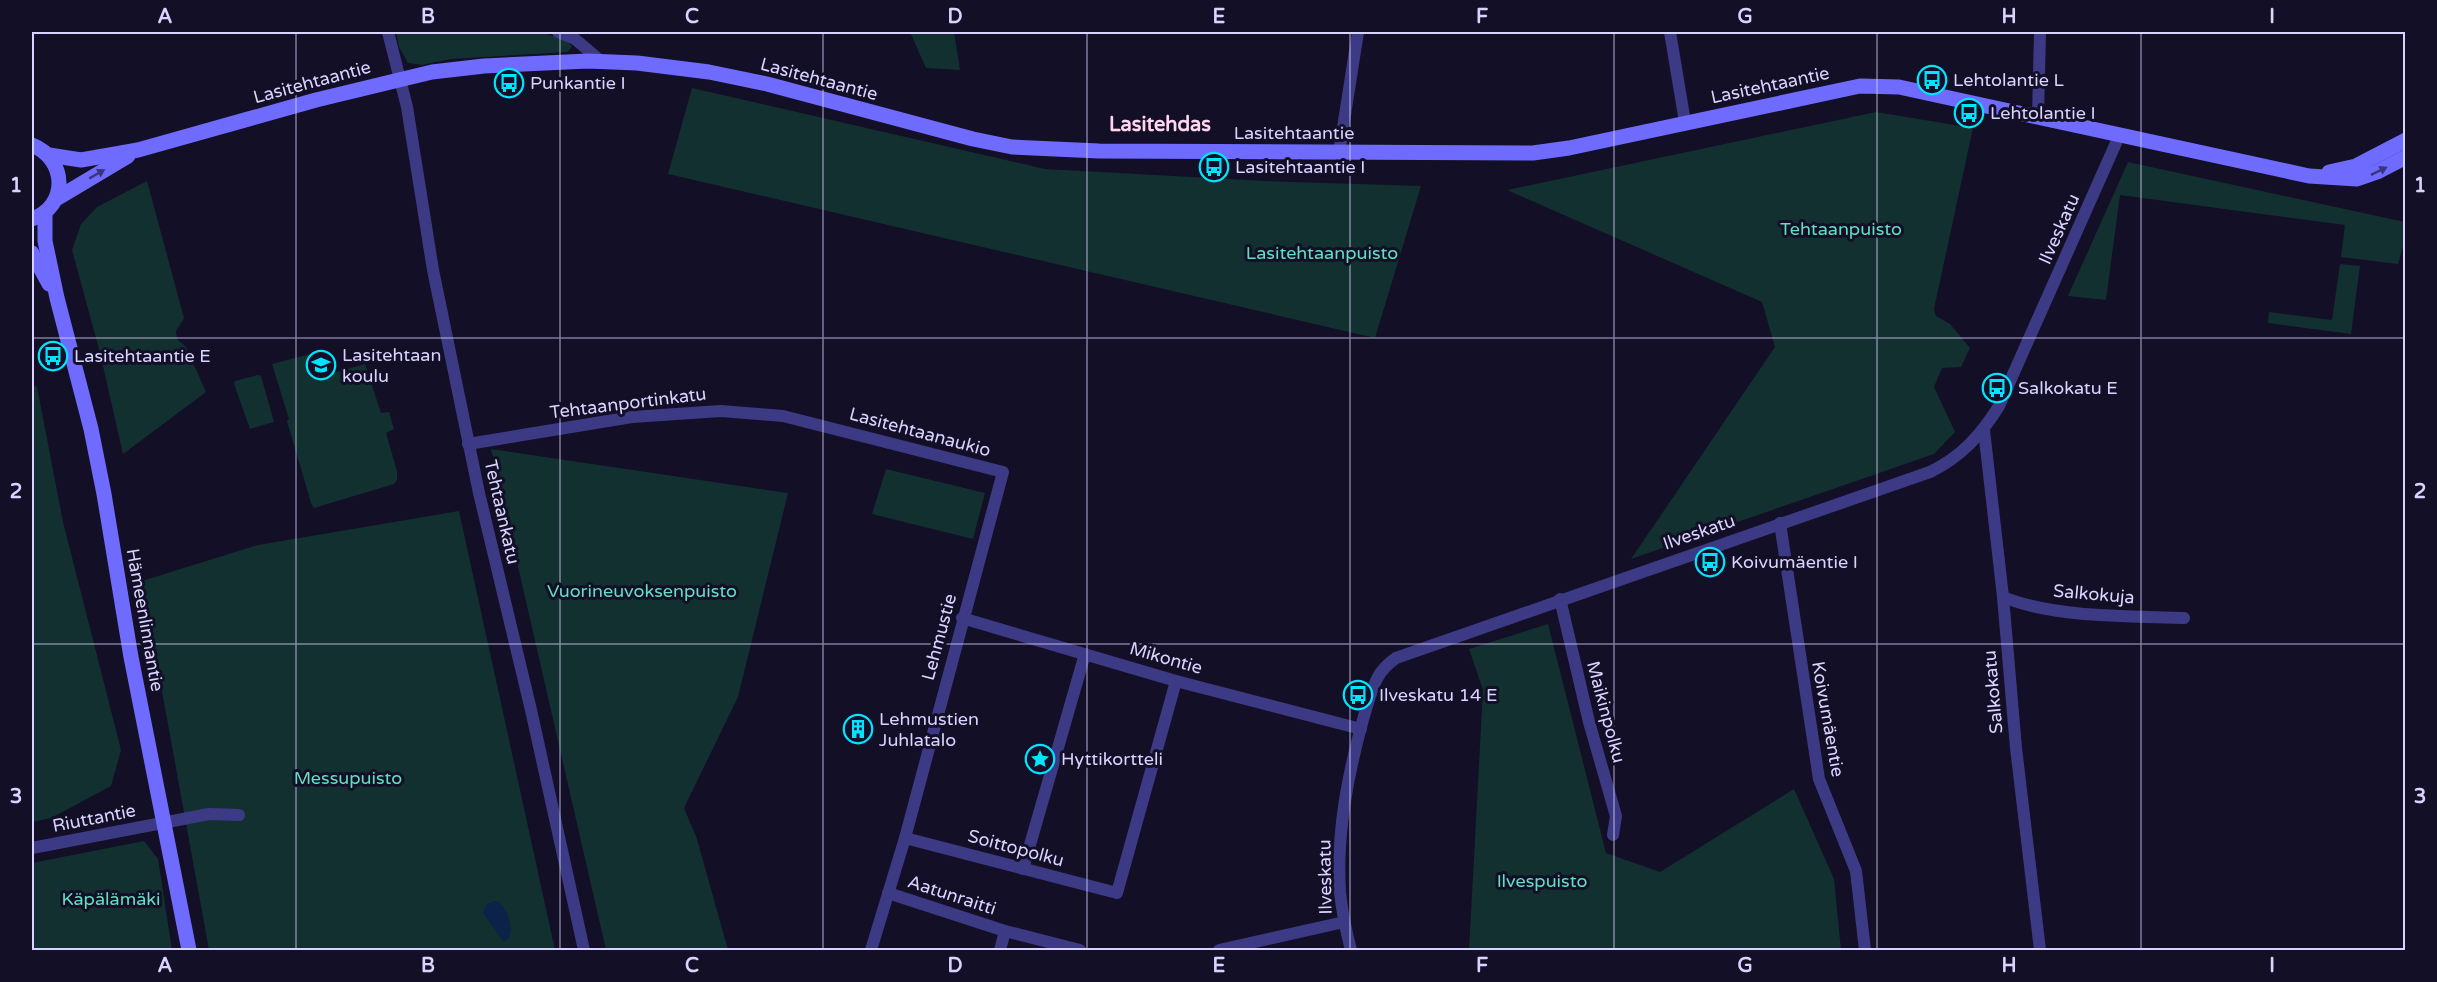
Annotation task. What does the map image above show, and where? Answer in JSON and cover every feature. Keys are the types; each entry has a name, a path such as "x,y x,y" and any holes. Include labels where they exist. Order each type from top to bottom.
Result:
{"street":[{"name":"Tehtaankatu","path":"388,32 407,107 433,270 468,444 531,710 584,951"},
{"path":"558,32 576,39 602,62"},
{"path":"1339,153 1358,32"},
{"path":"1670,32 1685,122"},
{"path":"2038,116 2040,32"},
{"name":"Lasitehtaantie","path":"42,150 81,160 138,150 316,100 432,72 484,66 602,62 637,63 710,72 767,84 973,139 1012,147 1099,151 1533,153 1569,148 1860,86 1899,87 2309,176 2357,179 2377,172 2406,157"},
{"path":"32,133 59,176 56,199"},
{"name":"Ilveskatu","path":"1351,951 1340,893 1342,825 1348,779 1378,677 1396,658 1930,472 1947,464 1984,430 1999,406 2120,134"},
{"name":"Lasitehtaantie","path":"2309,176 2356,166 2406,140"},
{"name":"Lasitehtaantie","path":"38,216 56,199 138,150"},
{"name":"Hämeenlinnantie","path":"38,216 105,494 131,657 189,951"},
{"name":"Hämeenlinnantie","path":"32,253 57,298"},
{"name":"Tehtaanportinkatu","path":"468,444 584,423 704,411 783,416 828,427"},
{"name":"Lasitehtaanaukio","path":"828,427 1003,472"},
{"name":"Salkokatu","path":"1984,430 2003,597 2016,748 2040,951"},
{"name":"Lehmustie","path":"871,951 905,838 962,618 1003,472"},
{"name":"Koivumäentie","path":"1779,523 1819,779 1856,871 1865,951"},
{"name":"Salkokuja","path":"2003,597 2020,604 2055,610 2184,618"},
{"name":"Maikinpolku","path":"1560,599 1586,711 1616,816 1613,835"},
{"name":"Mikontie","path":"962,618 1176,681 1361,729"},
{"path":"1023,869 1085,654"},
{"name":"Soittopolku","path":"905,838 1117,893 1176,681"},
{"name":"Riuttantie","path":"32,849 209,814 239,815"},
{"name":"Aatunraitti","path":"888,892 1005,931 1080,951"},
{"path":"1219,951 1344,922"},
{"path":"1000,951 1005,931"}],"green space":[{"path":"396,32 537,32 562,38 572,46 568,52 451,59 422,65 408,63 399,47"},
{"path":"910,32 954,32 960,70 926,68"},
{"name":"Lasitehtaanpuisto","path":"692,88 1045,169 1266,181 1421,186 1375,338 668,174"},
{"name":"Tehtaanpuisto","path":"1876,112 1973,128 1934,309 1936,316 1950,324 1970,348 1961,367 1942,368 1934,387 1955,432 1934,454 1631,559 1775,347 1762,302 1507,190"},
{"path":"2128,162 2405,222 2405,240 2398,264 2341,257 2345,225 2120,195 2106,300 2068,296"},
{"path":"147,181 184,318 176,331 177,339 186,347 206,392 123,454 100,353 72,250 81,224 97,207"},
{"path":"2340,264 2360,266 2351,334 2268,323 2269,312 2332,320"},
{"path":"322,351 330,374 365,364 381,413 389,412 394,429 386,433 397,471 397,480 394,484 314,508 272,364"},
{"path":"261,376 274,422 250,429 234,384 235,381"},
{"path":"32,385 37,387 63,522 121,750 111,786 51,818 32,822"},
{"name":"Vuorineuvoksenpuisto","path":"491,449 788,493 738,697 684,808 697,839 728,950 606,950"},
{"path":"886,469 985,493 973,539 872,514"},
{"name":"Messupuisto","path":"459,511 555,950 209,950 142,581 258,545"},
{"name":"Ilvespuisto","path":"1548,624 1606,853 1660,872 1794,789 1834,879 1841,950 1469,950 1483,690 1469,649"},
{"name":"Käpälämäki","path":"144,841 158,859 172,950 32,950 32,863"}],"water":[{"path":"494,901 499,902 510,921 509,937 506,941 502,940 483,913 486,905"}],"place":[{"name":"Lehtolantie L","path":"1932,80"},
{"name":"Punkantie I","path":"509,83"},
{"name":"Lehtolantie I","path":"1969,113"},
{"name":"Lasitehtaantie I","path":"1214,167"},
{"name":"Lasitehtaantie E","path":"53,356"},
{"name":"Lasitehtaan koulu","path":"321,365"},
{"name":"Salkokatu E","path":"1997,388"},
{"name":"Koivumäentie I","path":"1710,562"},
{"name":"Ilveskatu 14 E","path":"1358,695"},
{"name":"Lehmustien Juhlatalo","path":"858,729"},
{"name":"Hyttikortteli","path":"1040,759"}],"district":[{"name":"Lasitehdas","path":"1160,124"}]}
